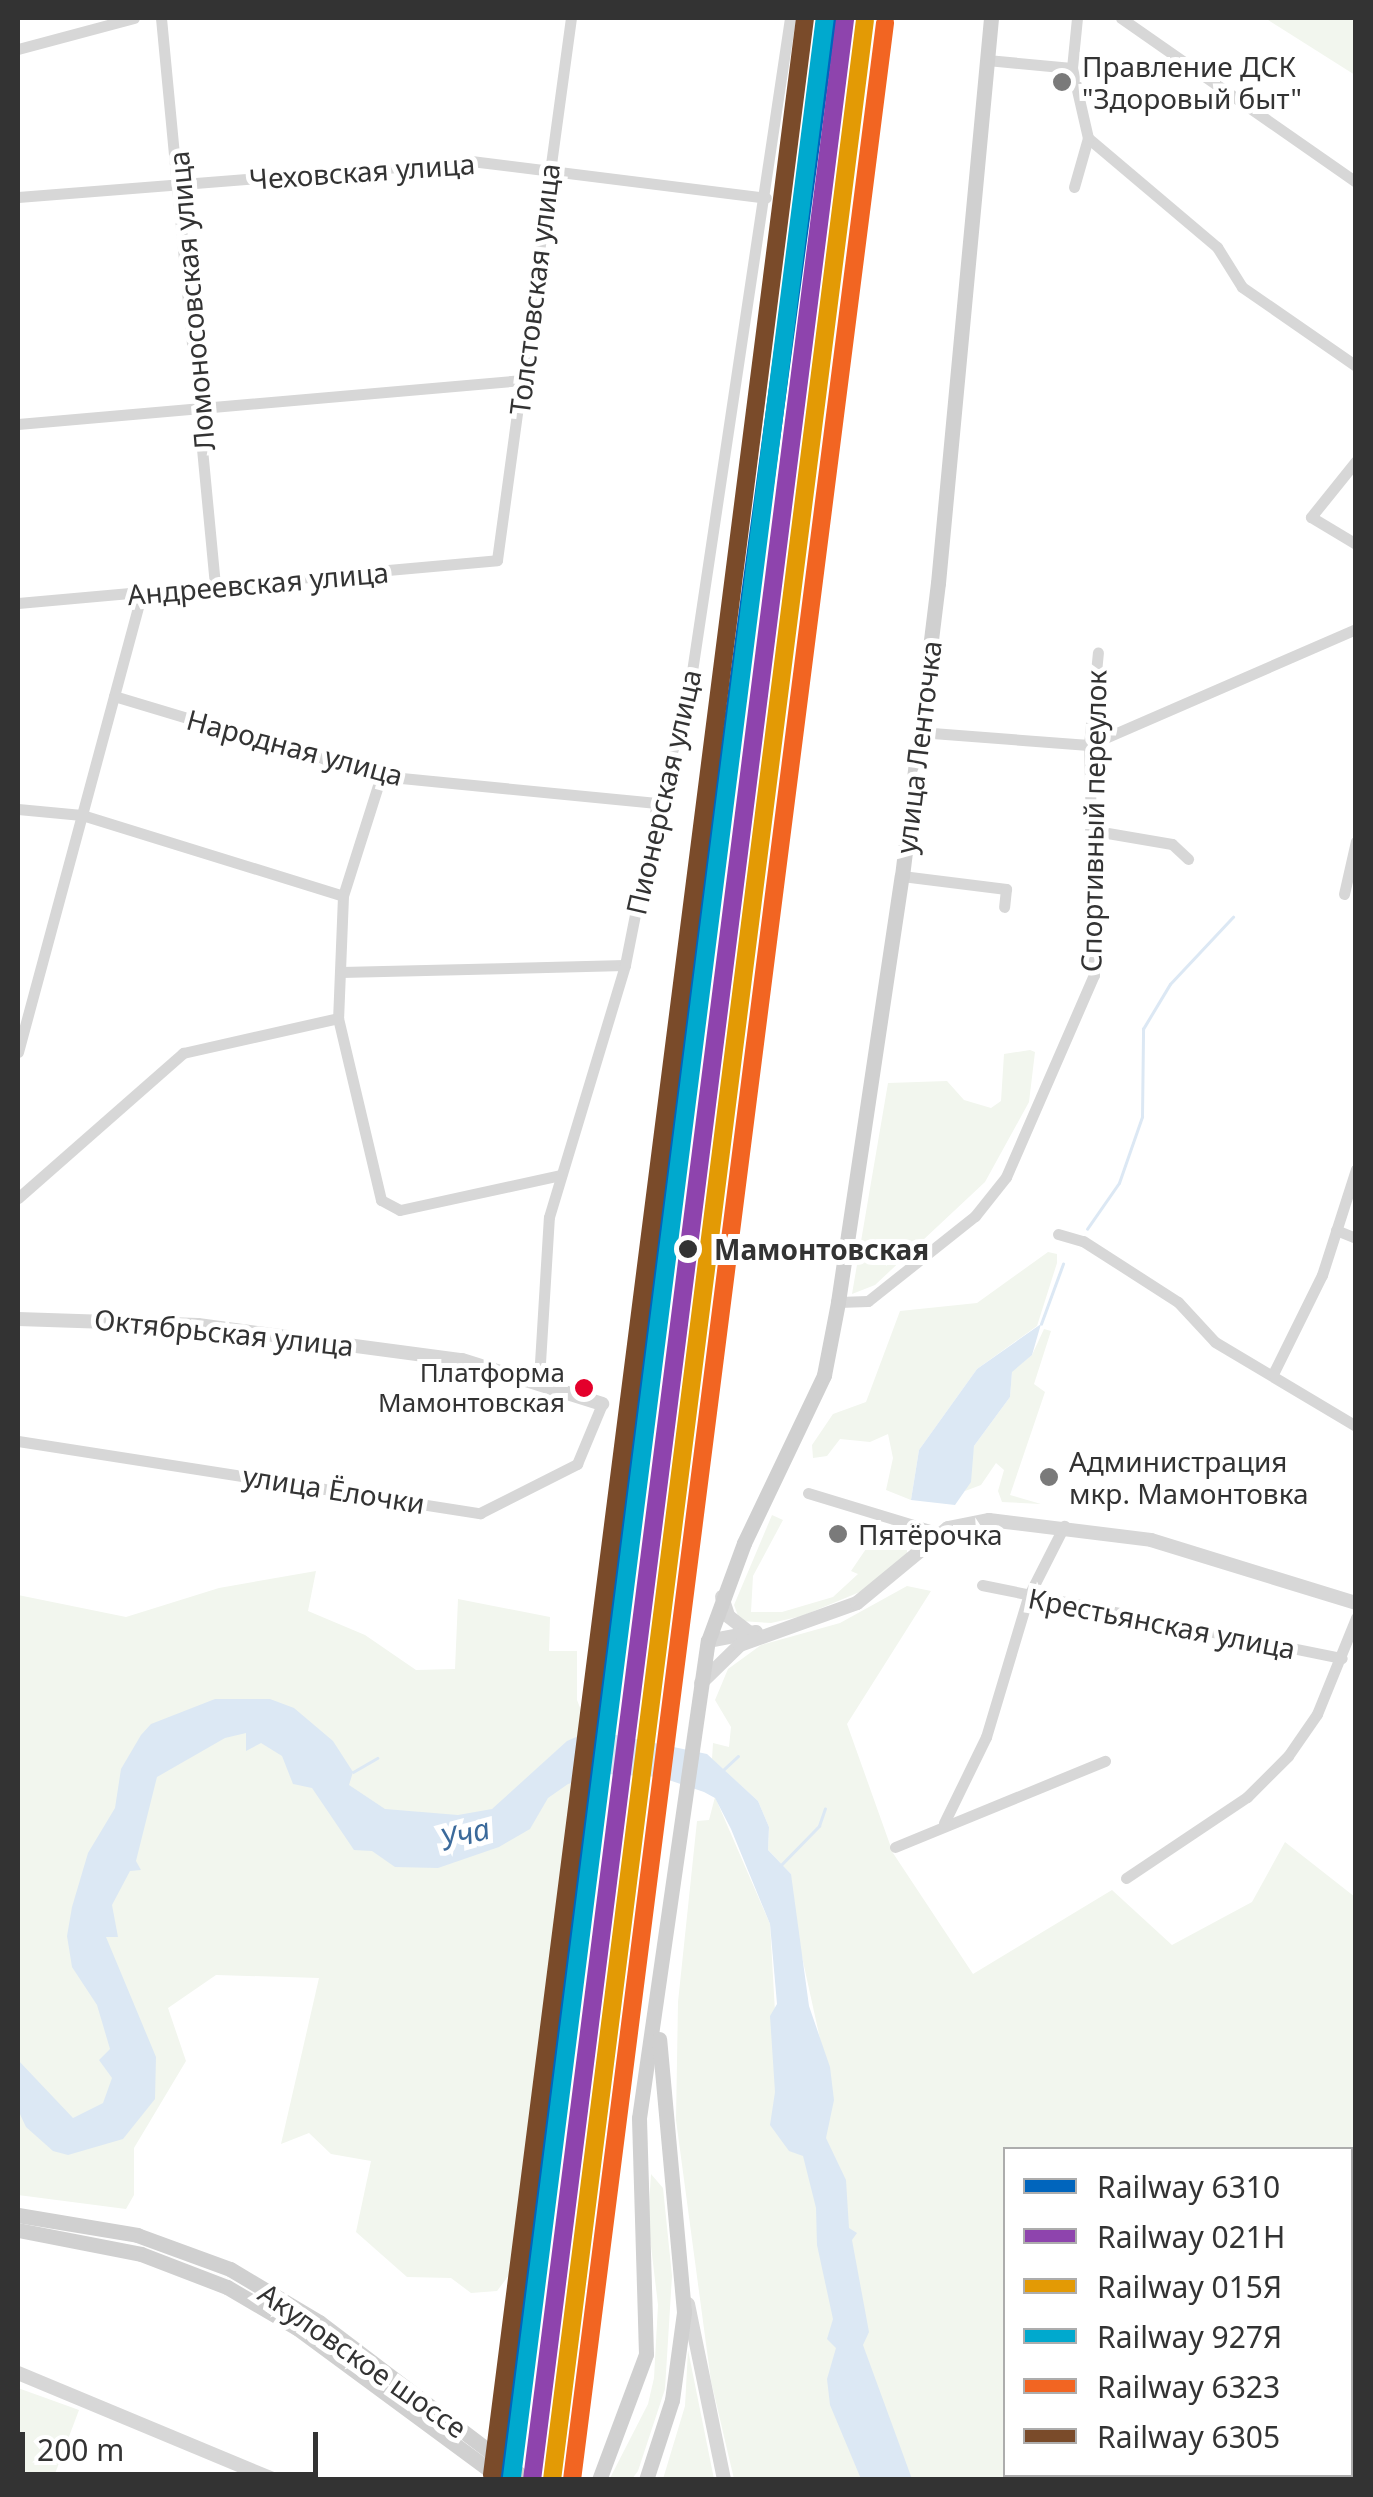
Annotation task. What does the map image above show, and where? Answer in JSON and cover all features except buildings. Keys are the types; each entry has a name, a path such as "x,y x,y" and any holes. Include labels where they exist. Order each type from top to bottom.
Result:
{"main road":[{"name":"улица Ленточка","path":"660,1995 708,1641 722,1596 824,1376 838,1302 902,876 991,18"},
{"path":"646,2480 672,2400 682,2278 660,2094 660,1995"},
{"path":"599,2480 646,2354 637,2151 660,1995"},
{"name":"Акуловское шоссе","path":"18,2215 137,2235 230,2269 319,2322 526,2480"},
{"name":"Акуловское шоссе","path":"18,2230 141,2254 227,2287 298,2328 503,2480"}],"street":[{"path":"18,49 134,18"},
{"name":"Ломоносовская улица","path":"161,18 202,408 214,585"},
{"name":"Толстовская улица","path":"497,560 572,18"},
{"name":"Пионерская улица","path":"539,1380 549,1217 625,965 657,804 688,698 790,18"},
{"path":"1074,186 1088,138 1072,68 1077,18"},
{"path":"1121,18 1356,182"},
{"path":"987,60 1072,68"},
{"path":"1088,138 1216,247 1242,287 1356,366"},
{"name":"Чеховская улица","path":"18,197 471,160 766,198"},
{"path":"18,424 523,380"},
{"path":"1356,461 1311,516 1356,544"},
{"name":"Андреевская улица","path":"18,603 497,560"},
{"path":"18,1052 142,592"},
{"path":"919,732 1089,745 1356,629"},
{"name":"Спортивный переулок","path":"838,1302 868,1301 975,1216 1006,1178 1094,975 1089,745 1098,652"},
{"name":"Народная улица","path":"114,696 381,776 657,804"},
{"path":"381,776 342,896 338,1018 366,1151 388,1208 561,1175"},
{"path":"18,809 82,815 342,896"},
{"path":"1090,830 1172,844 1188,860"},
{"path":"1344,894 1355,844"},
{"path":"902,876 1006,889 1004,907"},
{"path":"340,972 625,965"},
{"path":"18,1198 183,1053 338,1018"},
{"path":"1273,1374 1322,1275 1356,1169"},
{"path":"1336,1230 1356,1238"},
{"path":"1058,1234 1083,1241 1178,1302 1215,1342 1356,1426"},
{"name":"Октябрьская улица","path":"18,1319 198,1325 462,1360 539,1380 602,1404"},
{"name":"улица Ёлочки","path":"18,1441 480,1513 577,1464 602,1404"},
{"path":"808,1493 940,1534"},
{"path":"700,1683 740,1645 869,1596 940,1534 989,1520 1064,1526 1151,1540 1356,1603"},
{"path":"944,1823 986,1737 1028,1597 1064,1526"},
{"name":"Крестьянская улица","path":"982,1585 1342,1658"},
{"path":"722,1596 728,1616 751,1633"},
{"path":"1126,1878 1247,1797 1288,1756 1318,1714 1356,1618"},
{"path":"708,1641 776,1630"},
{"path":"708,1641 740,1645"},
{"path":"895,1847 944,1823 1105,1761"},
{"path":"682,2278 724,2480"},
{"path":"18,2373 275,2480"}],"shaded area":[{"path":"1265,18 1355,18 1355,75"},
{"path":"1035,1052 1029,1102 985,1182 875,1285 852,1294 888,1083 947,1081 964,1100 991,1108 1001,1101 1004,1054"},
{"path":"1048,1252 1057,1254 1057,1263 1037,1326 977,1369 919,1450 911,1500 886,1490 893,1458 888,1434 870,1442 840,1439 827,1456 813,1458 812,1445 833,1414 866,1402 900,1311 977,1303"},
{"path":"1044,1329 1051,1331 1034,1384 1045,1392 1010,1495 1041,1504 1002,1502 998,1491 1004,1470 996,1463 981,1485 965,1491 974,1446 1010,1397 1012,1371 1032,1355"},
{"path":"772,1515 783,1520 753,1576 751,1612 782,1612 833,1597 858,1574 851,1571 870,1543 892,1524 907,1538 907,1559 867,1589 802,1616 771,1623 740,1621 734,1605"},
{"path":"316,1571 308,1611 365,1635 416,1670 455,1669 458,1599 550,1617 549,1651 577,1651 577,1700 586,1723 509,2275 497,2291 471,2293 451,2278 407,2277 356,2232 371,2161 331,2154 309,2133 281,2144 319,1978 216,1975 168,2008 186,2061 134,2148 134,2195 126,2209 18,2195 18,1595 126,1617 219,1588"},
{"path":"907,1586 931,1591 847,1724 893,1853 973,1974 1112,1890 1172,1945 1252,1902 1285,1842 1355,1897 1355,2479 734,2479 711,2381 676,2120 678,2002 697,1821 709,1820 715,1797 770,1924 775,2012 822,2048 790,1902 791,1874 768,1850 769,1827 758,1801 712,1759 713,1743 729,1747 731,1727 715,1700 728,1669 761,1645 840,1623"},
{"path":"651,2174 663,2188 672,2276 665,2389 638,2471 632,2479 609,2480 648,2404 654,2378 658,2305 648,2221"},
{"path":"688,2350 714,2479 663,2479 685,2406"},
{"path":"18,2388 79,2410 53,2479 18,2479"}],"water":[{"path":"1041,1324 1032,1355 1012,1372 1010,1397 974,1446 971,1482 955,1505 911,1500 919,1450 977,1369"},
{"name":"Уча","path":"215,1699 270,1699 294,1708 333,1741 353,1772 349,1785 385,1809 458,1815 492,1809 567,1741 592,1730 707,1754 758,1801 769,1827 768,1850 791,1874 809,2006 830,2067 834,2100 826,2138 846,2180 849,2228 857,2233 852,2240 869,2332 863,2345 912,2479 861,2479 830,2405 827,2379 836,2348 827,2339 833,2319 817,2245 816,2208 803,2156 789,2151 770,2125 775,2092 770,2016 777,2004 770,1924 731,1829 715,1798 704,1792 660,1777 607,1774 568,1784 548,1798 530,1829 499,1847 438,1868 395,1867 372,1851 354,1850 312,1788 293,1784 282,1756 261,1743 246,1751 246,1733 225,1738 157,1777 136,1861 141,1870 130,1871 112,1905 118,1937 106,1937 156,2057 155,2099 123,2139 68,2155 53,2151 26,2127 18,2110 18,2060 73,2118 103,2103 112,2078 99,2060 110,2049 97,2005 72,1967 67,1936 72,1907 88,1853 115,1808 121,1769 141,1735 151,1724"}],"waterway":[{"path":"1087,1229 1119,1183 1142,1117 1143,1029 1170,984 1233,917"},
{"path":"1041,1324 1063,1264"},
{"path":"721,1772 738,1756"},
{"path":"353,1772 377,1758"},
{"path":"780,1866 819,1826 825,1809"}],"rail line":[{"name":"6305","path":"492,2475 805,18"},
{"name":"927Я","path":"512,2477 825,18"},
{"name":"6310","path":"508,2480 662,1246 828,18"},
{"name":"021Н","path":"532,2480 845,18"},
{"name":"015Я","path":"552,2480 865,21"},
{"name":"6323","path":"572,2480 885,23"}],"place":[{"name":"Правление ДСК \"Здоровый быт\"","path":"1062,82"},
{"name":"Мамонтовская","path":"688,1249"},
{"name":"Платформа Мамонтовская","path":"584,1388"},
{"name":"Администрация мкр. Мамонтовка","path":"1049,1477"},
{"name":"Пятёрочка","path":"838,1534"}]}
